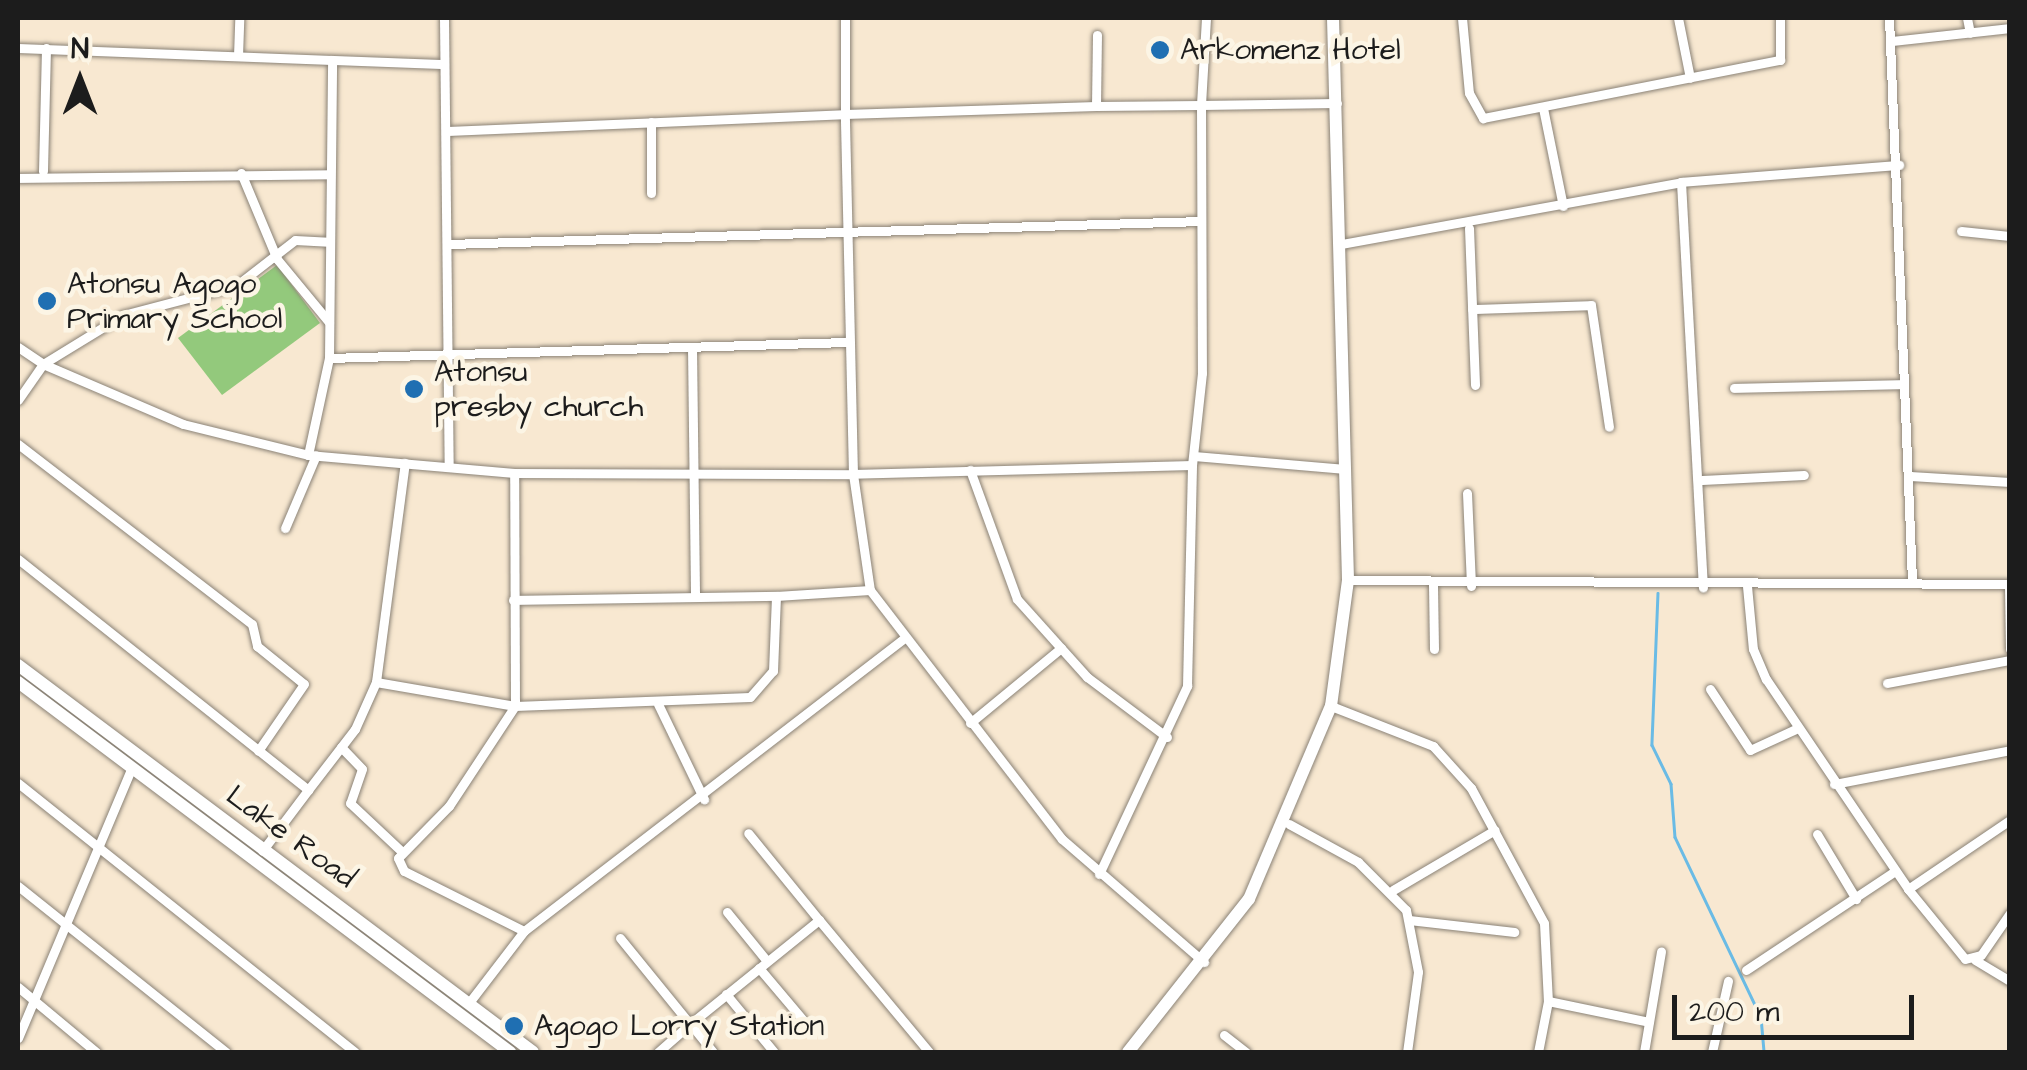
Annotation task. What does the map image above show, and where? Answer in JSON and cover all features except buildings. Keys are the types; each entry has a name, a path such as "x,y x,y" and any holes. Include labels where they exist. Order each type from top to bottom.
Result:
{"main road":[{"path":"1128,1052 1206,963 1289,824 1332,706 1348,580 1333,18"},
{"name":"Lake Road","path":"18,665 533,1052"},
{"name":"Lake Road","path":"18,682 130,771 255,860 502,1050"}],"street":[{"path":"238,56 239,18"},
{"path":"444,18 452,358 448,466"},
{"path":"845,18 842,233 846,342 853,474 870,590 970,724 1099,874 1206,963"},
{"path":"1099,874 1167,738 1192,658 1193,460 1206,18"},
{"path":"1462,18 1475,113 1543,108 1780,60 1780,18"},
{"path":"1678,18 1690,78"},
{"path":"1889,18 1899,165 1912,581"},
{"path":"1968,18 1970,33"},
{"path":"1892,41 2010,28"},
{"path":"1096,106 1097,34"},
{"path":"18,48 443,64"},
{"path":"43,171 46,48"},
{"path":"285,528 312,455 330,358 328,174 332,60"},
{"path":"446,131 1096,106 1336,103"},
{"path":"1543,108 1563,206"},
{"path":"651,122 652,193"},
{"path":"1341,244 1469,228 1681,182 1899,165"},
{"path":"241,173 277,259 329,322"},
{"path":"19,174 328,174"},
{"path":"1681,182 1702,480 1704,587"},
{"path":"449,244 1201,221"},
{"path":"1469,228 1476,385"},
{"path":"1961,231 2010,236"},
{"path":"18,400 43,364 122,315 237,285 277,259 295,240 328,242"},
{"path":"1472,309 1591,305 1608,427"},
{"path":"330,358 452,358 846,342"},
{"path":"692,346 695,597"},
{"path":"18,347 43,364 183,424 312,455 514,473 853,474 1193,460 1345,468"},
{"path":"1734,388 1904,384"},
{"path":"18,444 249,622 257,646 304,684 258,751"},
{"path":"255,860 341,747 376,682 405,463"},
{"path":"970,470 1001,571 1062,648 1167,738"},
{"path":"400,850 450,806 515,706 514,473"},
{"path":"1702,480 1804,474"},
{"path":"1910,476 2010,482"},
{"path":"1468,493 1471,586"},
{"path":"18,559 308,790"},
{"path":"1348,580 1471,586 1704,587 1912,581 2009,584 2010,648"},
{"path":"1432,585 1434,649"},
{"path":"1747,586 1753,649 1834,784 1954,952 2010,981"},
{"path":"513,600 776,596 870,590"},
{"path":"376,682 515,706 658,704 760,692 776,658 776,596"},
{"path":"468,1004 524,931 704,799 905,638"},
{"path":"970,724 1062,648"},
{"path":"1887,683 2010,660"},
{"path":"1710,689 1750,750 1798,728"},
{"path":"658,704 704,799"},
{"path":"1332,706 1433,746 1495,830 1544,924 1548,1001 1538,1052"},
{"path":"341,747 362,768 350,803 400,850 404,871 524,931"},
{"path":"1834,784 2010,750"},
{"path":"18,1038 96,842 130,771"},
{"path":"18,783 354,1052"},
{"path":"1908,889 2010,820"},
{"path":"1289,824 1393,890 1410,920 1418,972 1407,1052"},
{"path":"1393,890 1495,830"},
{"path":"748,833 929,1052"},
{"path":"1817,834 1856,899"},
{"path":"1746,970 1894,871"},
{"path":"18,886 226,1052"},
{"path":"727,912 803,1020"},
{"path":"1974,960 2010,913"},
{"path":"658,1052 819,920"},
{"path":"1410,920 1514,932"},
{"path":"620,938 713,1052"},
{"path":"1644,1052 1661,950"},
{"path":"1712,1052 1728,980"},
{"path":"18,987 96,1052"},
{"path":"726,994 774,1052"},
{"path":"1548,1001 1649,1022"},
{"path":"1224,1034 1246,1052"}],"green space":[{"path":"277,265 320,323 222,395 178,338"}],"waterway":[{"path":"1658,593 1652,745 1671,784 1675,837 1761,1017 1764,1052"}],"place":[{"name":"Arkomenz Hotel","path":"1160,50"},
{"name":"Atonsu Agogo Primary School","path":"47,301"},
{"name":"Atonsu presby church","path":"414,389"},
{"name":"Agogo Lorry Station","path":"514,1026"}]}
